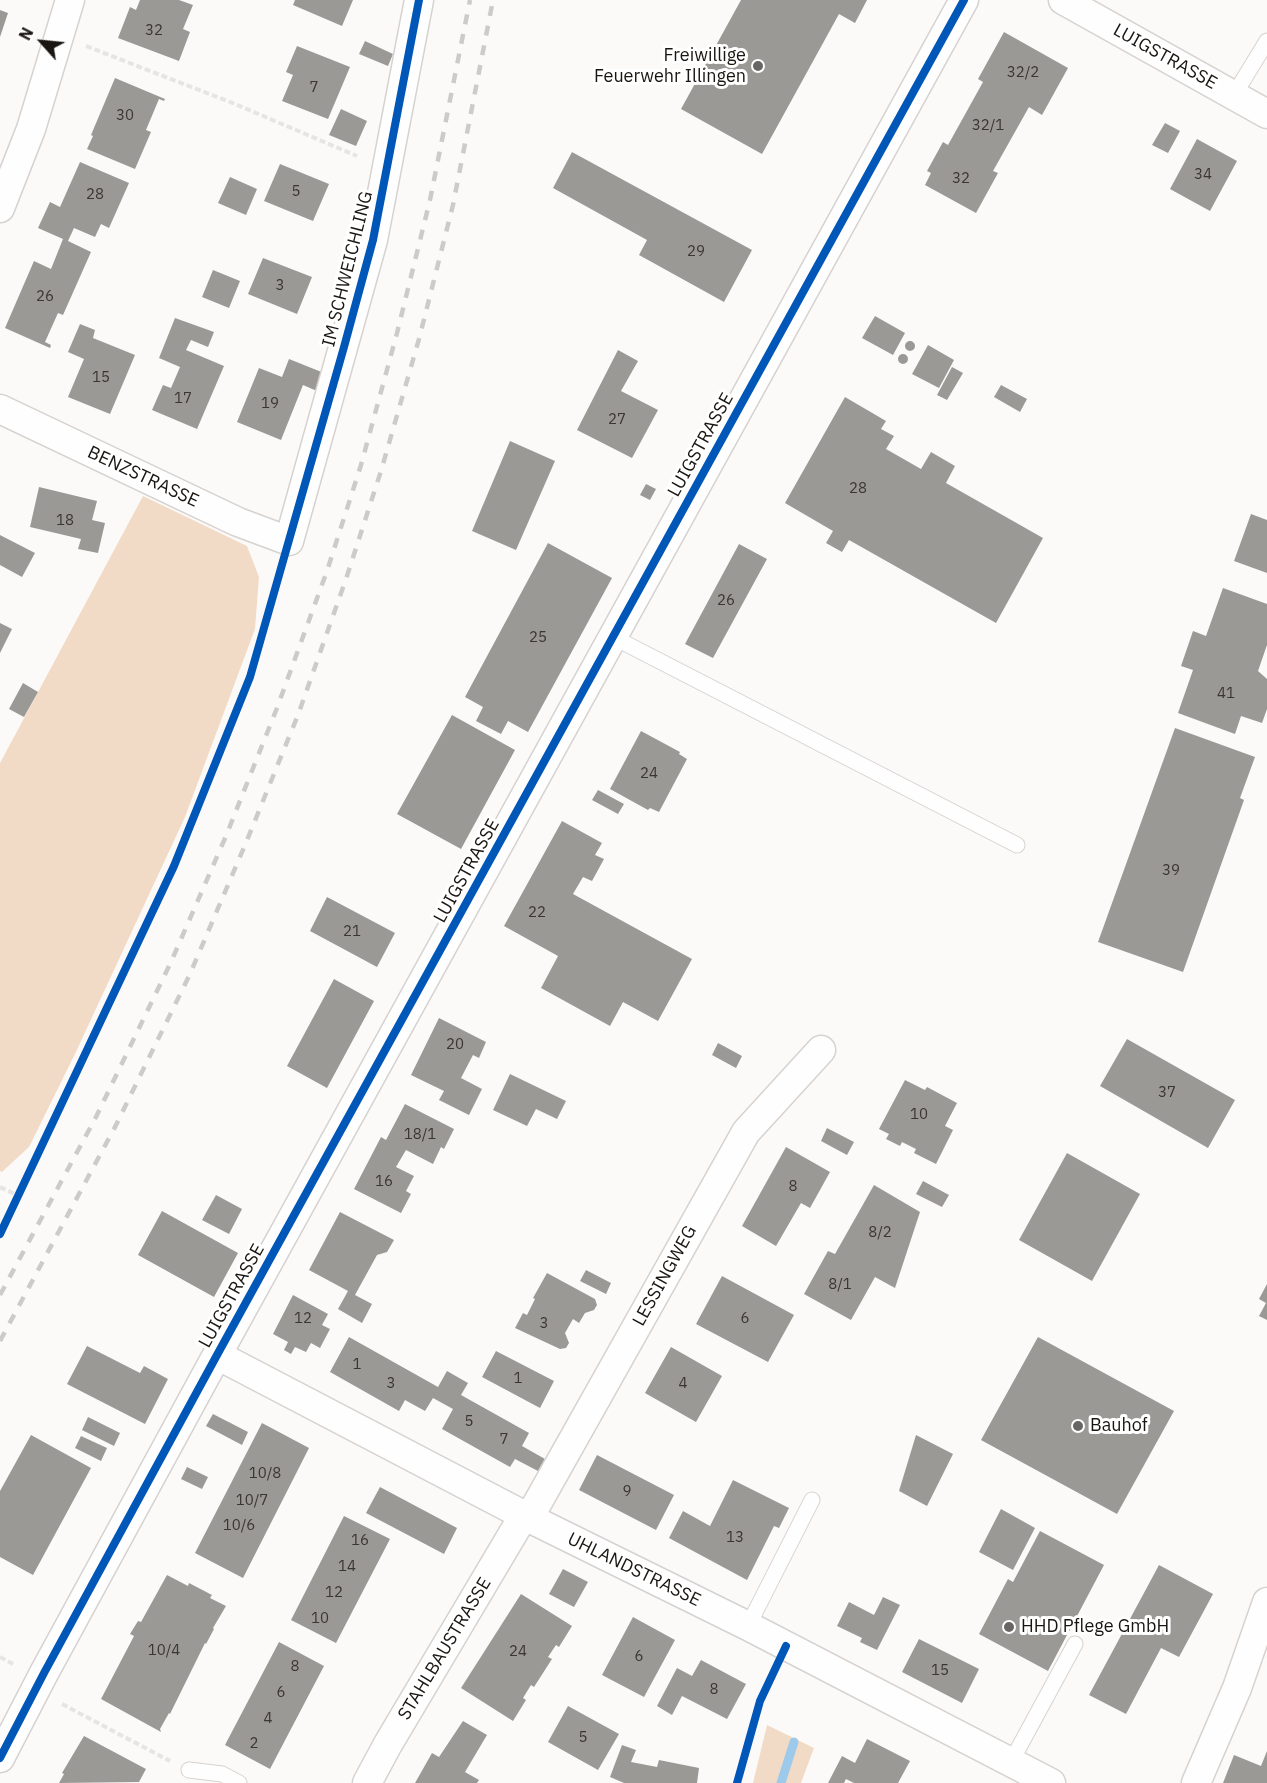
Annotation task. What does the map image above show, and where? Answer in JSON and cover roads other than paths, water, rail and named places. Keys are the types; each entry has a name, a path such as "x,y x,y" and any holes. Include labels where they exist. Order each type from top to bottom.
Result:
{"street":[{"path":"0,208 31,129 70,0"},
{"name":"IM SCHWEICHLING","path":"289,541 370,251 388,169 419,0"},
{"name":"LUIGSTRASSE","path":"0,1758 218,1354 964,0"},
{"name":"LUIGSTRASSE","path":"1062,0 1267,114"},
{"name":"BENZSTRASSE","path":"0,409 238,522 289,541"},
{"name":"LESSINGWEG","path":"527,1517 746,1132 821,1050"},
{"name":"UHLANDSTRASSE","path":"218,1354 527,1517 748,1626 1052,1783"},
{"name":"STAHLBAUSTRASSE","path":"367,1783 388,1744 527,1517"},
{"path":"1196,1783 1237,1688 1267,1602"}],"lane":[{"path":"1234,95 1267,41"},
{"path":"613,637 1017,845"},
{"path":"748,1626 812,1500"},
{"path":"1011,1762 1075,1644"},
{"path":"189,1770 222,1774 239,1783"}],"waterway":[{"path":"781,1783 794,1742"}],"railway":[{"path":"0,1295 96,1117 171,962 226,836 277,708 327,571 361,465 397,333 430,200 470,0"},
{"path":"0,1341 115,1127 190,974 298,715 381,471 419,339 453,205 493,0"}],"place":[{"name":"Freiwillige Feuerwehr Illingen","path":"758,66"},
{"name":"Bauhof","path":"1078,1426"},
{"name":"HHD Pflege GmbH","path":"1009,1627"}]}
